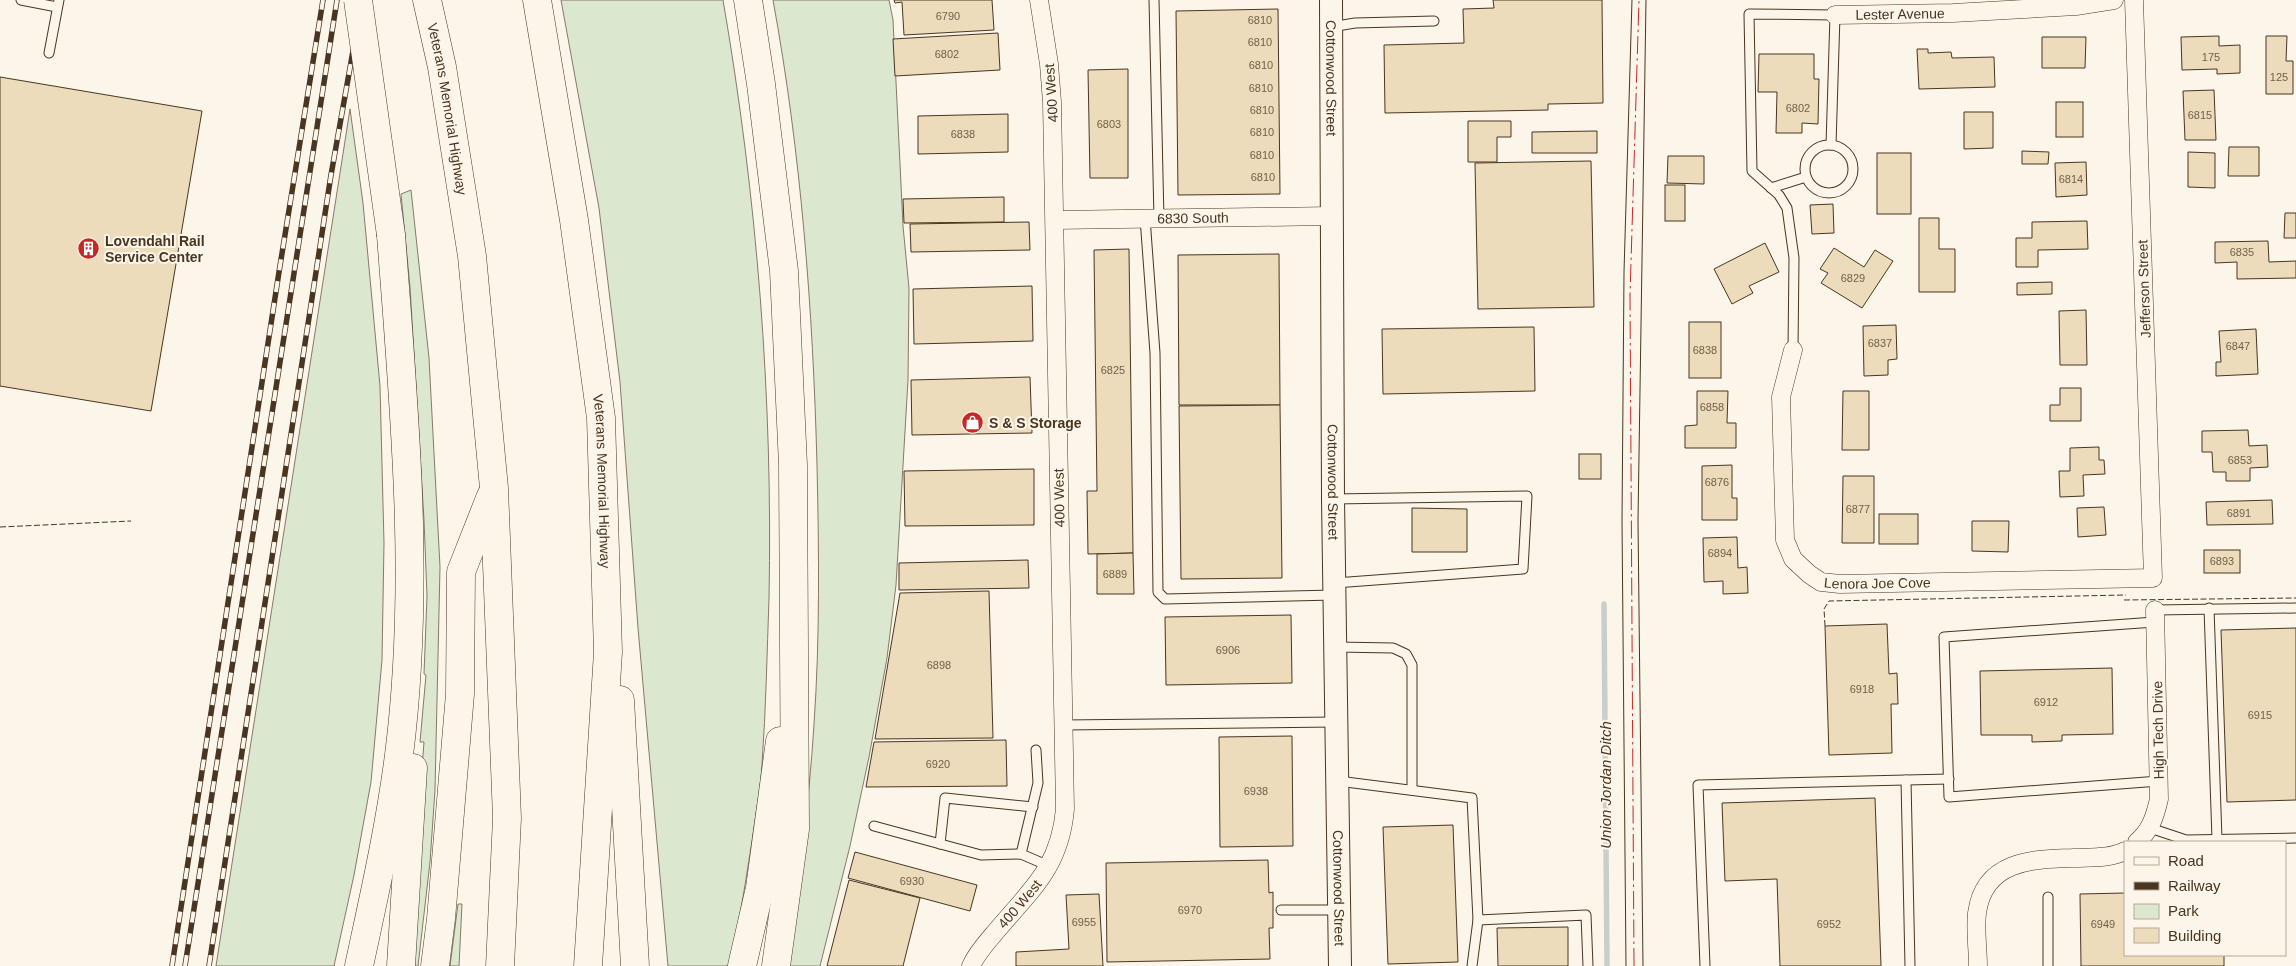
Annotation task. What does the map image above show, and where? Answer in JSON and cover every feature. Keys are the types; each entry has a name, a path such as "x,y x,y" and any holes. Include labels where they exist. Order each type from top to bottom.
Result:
{"highway":[{"path":"358,0 391,235 407,472 409,612 414,730 402,966"},
{"name":"Veterans Memorial Highway","path":"427,0 442,67 472,256 494,488 506,818 500,966"},
{"name":"Veterans Memorial Highway","path":"537,0 574,220 601,418 608,652 588,966"},
{"path":"748,0 761,84 784,271 793,465 795,830 776,966"},
{"path":"601,418 635,966"},
{"path":"435,966 442,919 460,694 461,572 494,488"},
{"path":"359,966 389,821 399,755 409,612"},
{"path":"742,966 760,888 795,630"}],"street":[{"name":"400 West","path":"971,966 981,948 1050,866 1059,847 1063,828 1063,725 1052,102 1050,64 1039,0"},
{"name":"Cottonwood Street","path":"1331,0 1330,216 1340,966"},
{"name":"Lester Avenue","path":"1836,15 1981,12 2076,6 2114,0"},
{"name":"Jefferson Street","path":"2134,0 2153,578"},
{"name":"6830 South","path":"1055,220 1330,216"},
{"name":"Lenora Joe Cove","path":"1793,350 1781,397 1783,531 1793,558 1821,582 1840,584 2153,578"},
{"name":"High Tech Drive","path":"2138,841 2150,828 2159,799 2155,616"},
{"path":"1978,966 1977,912 1985,890 1997,876 2018,862 2107,856 2124,851"}],"lane":[{"path":"21,0 58,4 48,53"},
{"path":"1154,0 1152,218 1158,592 1165,599 1334,589 1523,569 1527,496 1333,500"},
{"path":"1793,350 1794,258 1790,219 1787,208 1771,188 1752,171 1749,14 1836,15 1831,145"},
{"path":"1331,27 1355,23 1434,21"},
{"path":"1831,145 1840,148 1848,153 1852,161 1854,171 1851,180 1845,188 1837,192 1828,194 1818,191 1806,177 1807,158 1821,146 1831,145"},
{"path":"1771,188 1806,177"},
{"path":"2209,608 2217,839"},
{"path":"2159,781 1949,797 1944,637 2155,616 2209,608 2296,608"},
{"path":"1335,647 1393,648 1406,654 1412,665 1412,790"},
{"path":"1063,725 1336,722"},
{"path":"1021,854 1038,783 1036,750"},
{"path":"1705,966 1698,785 1949,779"},
{"path":"1906,780 1910,966"},
{"path":"1338,781 1472,798 1478,920 1472,966"},
{"path":"940,844 945,798 1032,807"},
{"path":"874,826 981,855 1021,854 1050,866"},
{"path":"2150,828 2186,840 2296,838"},
{"path":"2048,897 2048,966"},
{"path":"1281,910 1339,910"},
{"path":"1478,920 1586,915 1588,966"}],"green space":[{"path":"561,0 723,0 735,74 754,223 765,373 770,523 765,702 759,796 737,931 729,966 668,966 638,628 620,382 599,208"},
{"path":"773,0 889,0 893,20 903,226 909,288 908,380 896,585 887,658 850,846 820,966 789,966 806,815 816,692 819,562 818,497 809,290 804,232 791,115"},
{"path":"350,109 363,203 380,386 384,543 382,660 371,782 354,875 334,966 216,966"},
{"path":"411,190 429,358 440,567 435,790 430,862 418,966 407,966 424,742 420,742 426,675 424,674 427,596 410,287 401,194"},
{"path":"458,904 462,904 459,966 450,966"}],"building":[{"path":"894,0 992,0 994,30 904,35 902,2 895,3"},
{"path":"1493,0 1602,0 1603,103 1548,104 1548,110 1385,113 1384,45 1464,43 1463,9 1494,8"},
{"path":"1278,9 1280,194 1178,195 1176,11"},
{"path":"998,33 1000,70 895,76 893,39"},
{"path":"2219,36 2219,46 2240,45 2240,73 2217,74 2217,69 2182,70 2181,37"},
{"path":"2266,36 2287,36 2286,61 2293,61 2293,94 2266,94"},
{"path":"2042,37 2086,37 2085,68 2042,68"},
{"path":"1917,49 1928,49 1928,53 1951,52 1952,58 1994,57 1995,87 1919,89"},
{"path":"1759,54 1814,54 1814,79 1819,79 1818,124 1802,123 1802,133 1776,133 1777,92 1758,92"},
{"path":"1128,69 1128,178 1090,178 1088,70"},
{"name":"Lovendahl Rail Service Center","path":"0,77 202,111 151,411 0,386"},
{"path":"2214,90 2216,140 2185,140 2183,91"},
{"path":"2056,102 2083,102 2083,137 2056,137"},
{"path":"1964,112 1993,112 1993,148 1964,149"},
{"path":"1008,114 1008,152 918,154 918,116"},
{"path":"1468,121 1511,121 1511,137 1497,137 1497,162 1468,162"},
{"path":"1597,131 1597,153 1532,153 1532,132"},
{"path":"2229,147 2259,147 2259,176 2228,176"},
{"path":"2022,151 2049,152 2048,164 2022,164"},
{"path":"2188,152 2215,153 2215,188 2188,187"},
{"path":"1877,153 1911,153 1911,214 1877,214"},
{"path":"1668,156 1704,156 1704,184 1667,183"},
{"path":"1591,161 1594,307 1478,309 1475,163"},
{"path":"2086,162 2087,195 2056,197 2055,163"},
{"path":"1665,185 1685,185 1685,221 1665,221"},
{"path":"1004,197 1004,222 904,223 903,199"},
{"path":"1833,204 1834,233 1812,234 1810,205"},
{"path":"2285,213 2296,213 2296,238 2284,238"},
{"path":"1919,218 1939,218 1939,249 1955,249 1955,292 1919,292"},
{"path":"2087,221 2088,249 2038,250 2038,267 2016,267 2016,238 2032,238 2032,222"},
{"path":"1029,222 1030,250 911,252 910,224"},
{"path":"2268,241 2269,262 2296,261 2296,278 2237,279 2237,262 2215,263 2215,242"},
{"path":"1765,243 1779,272 1749,286 1753,293 1732,304 1714,269"},
{"path":"1834,248 1864,267 1875,250 1893,261 1862,308 1821,283 1828,273 1820,269"},
{"path":"1129,249 1133,553 1088,554 1087,491 1097,491 1094,250"},
{"path":"1279,254 1280,405 1179,405 1178,255"},
{"path":"2052,282 2052,294 2017,295 2017,283"},
{"path":"1032,286 1033,341 914,344 913,289"},
{"path":"2086,310 2087,365 2060,365 2059,311"},
{"path":"1689,322 1721,322 1721,378 1689,378"},
{"path":"1896,325 1897,359 1888,360 1888,375 1864,376 1863,326"},
{"path":"1534,327 1535,391 1383,394 1382,329"},
{"path":"2256,329 2258,374 2216,376 2216,362 2221,362 2219,331"},
{"path":"1030,377 1032,433 912,435 911,380"},
{"path":"2060,388 2081,388 2081,421 2050,421 2050,405 2060,405"},
{"path":"1697,391 1728,391 1727,423 1736,423 1736,448 1685,448 1685,426 1697,425"},
{"path":"1843,391 1869,391 1869,450 1842,450"},
{"path":"1280,405 1282,578 1181,579 1179,406"},
{"path":"2248,430 2249,446 2267,445 2268,467 2250,468 2250,481 2226,481 2226,472 2213,472 2212,452 2202,452 2202,431"},
{"path":"2099,447 2099,460 2104,460 2105,474 2083,475 2084,496 2060,497 2059,471 2070,471 2070,448"},
{"path":"1579,454 1601,454 1601,479 1579,479"},
{"path":"1732,465 1732,498 1737,498 1737,520 1702,520 1702,466"},
{"path":"1034,469 1034,525 905,526 904,471"},
{"path":"1843,476 1874,476 1874,543 1842,543"},
{"path":"2272,500 2273,524 2207,525 2206,502"},
{"path":"2104,507 2106,535 2078,537 2077,508"},
{"path":"1412,508 1467,509 1467,552 1412,552"},
{"path":"1879,514 1918,514 1918,544 1879,544"},
{"path":"1972,521 2009,521 2008,552 1972,551"},
{"path":"1737,537 1738,568 1747,567 1748,593 1723,594 1723,581 1704,582 1703,538"},
{"path":"2204,550 2240,550 2240,573 2204,573"},
{"path":"1133,553 1134,594 1097,594 1097,554"},
{"path":"1028,560 1029,588 899,590 899,563"},
{"path":"989,591 993,738 875,739 900,593"},
{"path":"1291,615 1292,683 1166,685 1165,617"},
{"path":"1887,624 1889,674 1897,673 1898,704 1891,704 1892,753 1829,755 1825,626"},
{"path":"2296,628 2296,800 2227,802 2221,630"},
{"path":"2112,668 2113,734 2062,735 2062,741 2032,742 2032,735 1981,735 1980,671"},
{"path":"1292,736 1293,846 1220,847 1219,737"},
{"path":"1006,740 1007,786 866,787 874,742"},
{"path":"1875,798 1881,966 1780,966 1777,879 1725,881 1722,803"},
{"path":"1453,825 1458,962 1388,964 1383,827"},
{"path":"855,852 977,885 970,911 848,878"},
{"path":"1268,860 1269,893 1273,892 1273,928 1269,928 1270,959 1107,962 1106,863"},
{"path":"849,880 920,898 903,966 827,966"},
{"path":"2124,893 2124,956 2224,956 2224,966 2081,966 2080,894"},
{"path":"1099,894 1103,966 1016,966 1016,952 1069,949 1066,895"},
{"path":"1568,927 1568,966 1498,966 1497,928"}],"waterway":[{"name":"Union Jordan Ditch","path":"1604,604 1607,966"}],"tram line":[{"path":"1626,966 1622,521 1624,272 1632,0"},
{"path":"1643,966 1638,521 1646,0"}],"railway":[{"path":"172,966 323,0"},
{"path":"185,966 337,0"},
{"path":"209,966 331,175 362,0"}],"fence":[{"path":"0,527 131,521"},
{"path":"1825,626 1824,609 1829,601 2126,595"},
{"path":"2124,600 2296,598"}],"power":[{"path":"1634,966 1630,295 1639,0"}],"place":[{"name":"Lovendahl Rail Service Center","path":"89,249"},
{"name":"S & S Storage","path":"973,423"}]}
